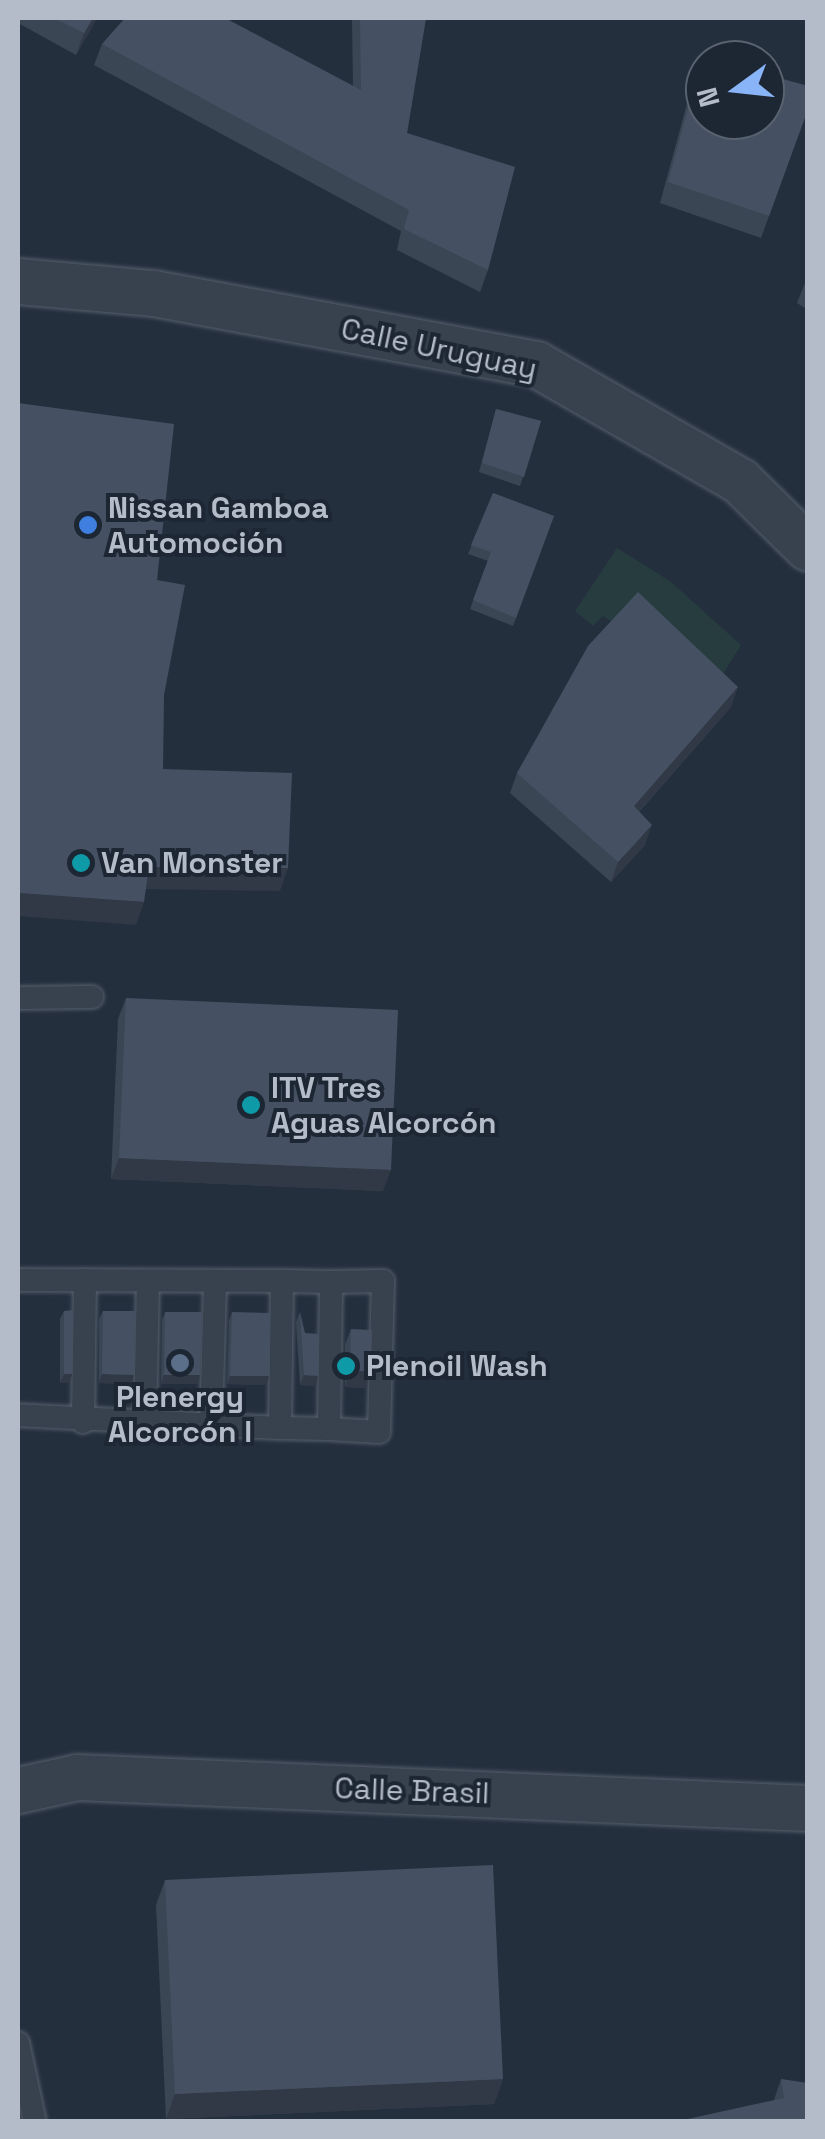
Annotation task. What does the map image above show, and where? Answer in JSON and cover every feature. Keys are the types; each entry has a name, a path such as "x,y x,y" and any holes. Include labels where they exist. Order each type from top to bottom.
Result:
{"street":[{"name":"Calle Uruguay","path":"18,281 152,294 536,364 740,481 808,548"},
{"name":"Calle Brasil","path":"18,1790 77,1777 808,1808"}],"lane":[{"path":"18,998 92,998"},
{"path":"18,1280 382,1282 379,1432 83,1422 18,1414"},
{"path":"83,1422 85,1280"},
{"path":"145,1424 148,1281"},
{"path":"211,1426 215,1281"},
{"path":"280,1428 282,1281"},
{"path":"329,1428 331,1282"},
{"path":"18,2043 35,2122"}],"green space":[{"path":"617,548 670,581 741,645 713,690 603,616 593,626 575,611"}],"building":[{"path":"54,18 93,18 84,33"},
{"path":"125,18 225,18 361,90 360,18 426,18 407,133 515,167 488,270 404,229 409,210 102,44"},
{"path":"785,80 808,86 808,109 769,216 668,182 685,120 685,140 785,140"},
{"path":"18,403 174,424 157,580 185,585 164,695 163,769 292,773 288,868 149,867 144,902 18,893"},
{"path":"496,409 541,421 524,477 482,463"},
{"path":"493,493 554,516 516,618 473,600 491,552 471,545"},
{"path":"638,592 738,687 634,806 652,825 618,862 517,773 588,646"},
{"name":"ITV Tres Aguas Alcorcón","path":"126,998 398,1010 391,1170 119,1158"},
{"path":"73,1310 72,1374 64,1374 64,1311"},
{"path":"103,1311 135,1311 134,1375 102,1374"},
{"path":"165,1312 202,1312 200,1375 164,1375"},
{"path":"232,1312 270,1313 269,1376 230,1376"},
{"path":"300,1312 305,1333 319,1334 318,1376 304,1375"},
{"path":"351,1329 372,1330 371,1371 350,1371"},
{"path":"493,1865 503,2079 175,2094 165,1880"},
{"path":"781,2079 808,2083 808,2122 674,2122 784,2098"}],"place":[{"name":"Nissan Gamboa Automoción","path":"88,525"},
{"name":"Van Monster","path":"81,863"},
{"name":"ITV Tres Aguas Alcorcón","path":"251,1105"},
{"name":"Plenergy Alcorcón I","path":"180,1363"},
{"name":"Plenoil Wash","path":"346,1366"}]}
